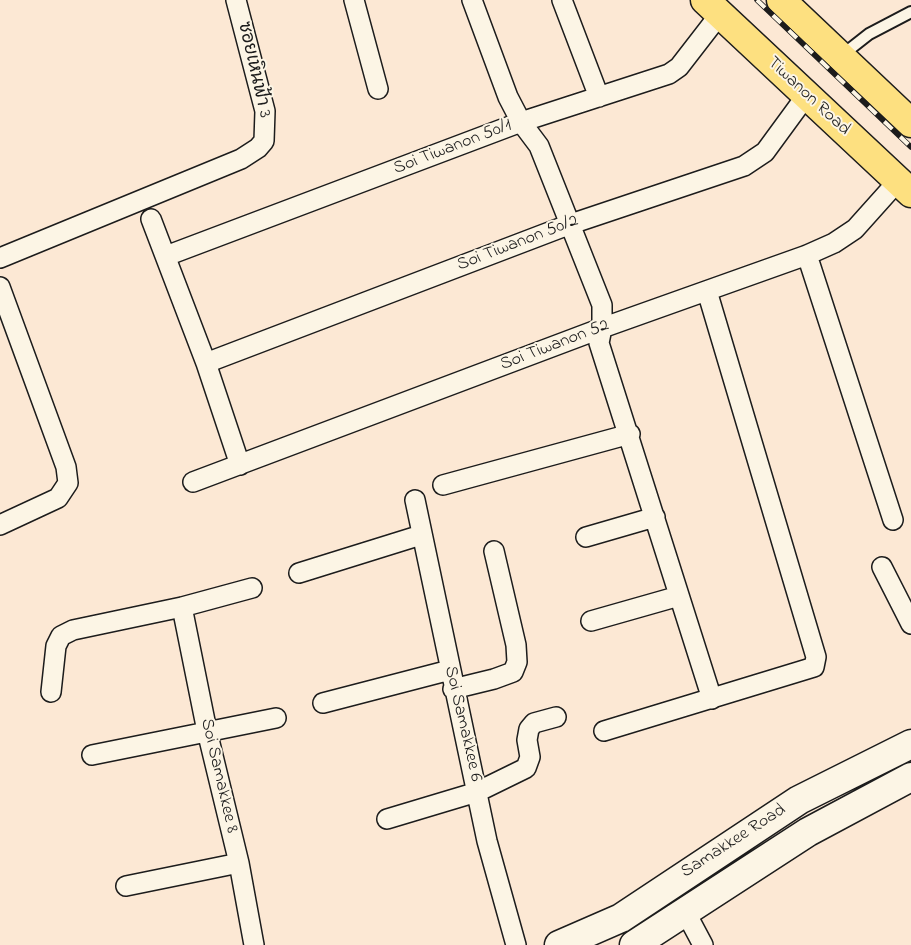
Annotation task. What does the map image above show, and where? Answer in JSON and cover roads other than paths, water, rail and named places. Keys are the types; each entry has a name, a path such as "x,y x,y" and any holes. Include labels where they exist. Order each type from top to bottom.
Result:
{"main road":[{"path":"781,0 911,123"},
{"name":"Tiwanon Road","path":"712,7 904,187"},
{"name":"Samakkee Road","path":"559,945 620,918 798,800 911,744"},
{"name":"Samakkee Road","path":"634,945 808,832 911,779"}],"street":[{"name":"ซอยเหินฟ้า 3","path":"0,258 241,159 258,148 264,141 265,111 236,0"},
{"path":"354,0 378,89"},
{"path":"472,0 493,60 521,122 539,146 568,225 602,306 602,328 599,343 630,434 712,699"},
{"path":"562,0 599,97"},
{"name":"Soi Tiwanon 50/1","path":"166,256 521,122 669,74 679,67 712,7"},
{"name":"Soi Tiwanon 50/2","path":"206,363 568,225 744,166 765,152 806,96"},
{"name":"Soi Tiwanon 52","path":"193,482 602,328 807,255 834,243 904,187"},
{"path":"151,219 206,363 240,465"},
{"path":"807,255 893,520"},
{"path":"0,287 66,467 68,483 58,498 0,525"},
{"path":"604,731 804,672 814,667 816,657 707,291"},
{"path":"443,485 630,434"},
{"name":"Soi Samakkee 6","path":"415,500 487,841 516,945"},
{"path":"586,537 655,517"},
{"path":"299,573 421,535"},
{"path":"454,689 494,680 514,672 517,662 516,645 494,551"},
{"path":"882,567 911,624"},
{"path":"51,692 56,646 61,636 73,630 182,607 252,588"},
{"path":"591,621 680,596"},
{"name":"Soi Samakkee 8","path":"182,607 207,731 239,864 254,945"},
{"path":"323,703 450,670"},
{"path":"387,819 477,792 526,768 530,758 527,740 529,729 534,723 556,717"},
{"path":"92,755 276,718"},
{"path":"126,886 239,864"},
{"path":"686,913 703,945"}],"lane":[{"path":"840,57 869,34 911,12"}],"railway":[{"path":"757,0 911,147"}]}
